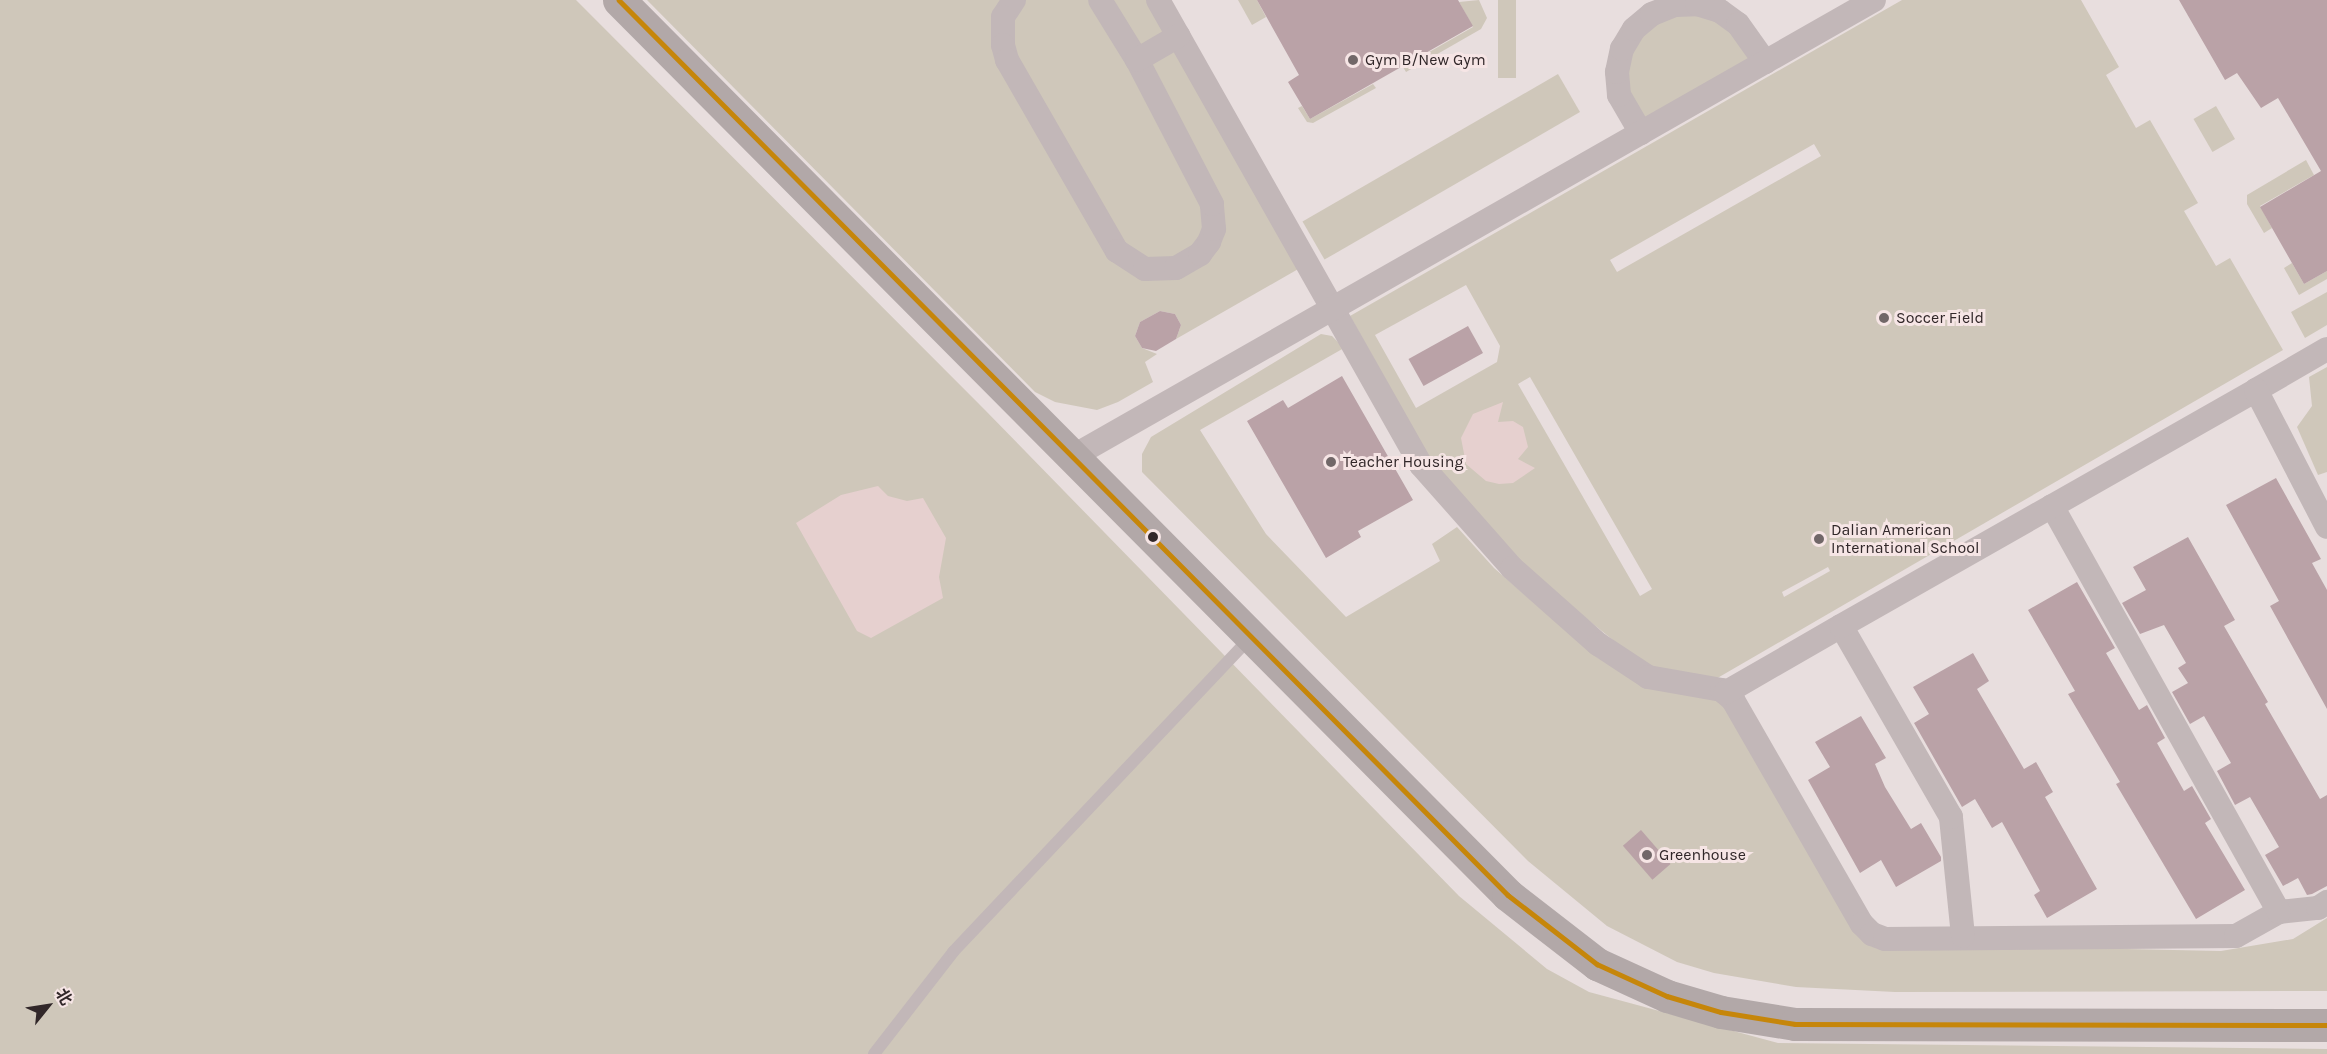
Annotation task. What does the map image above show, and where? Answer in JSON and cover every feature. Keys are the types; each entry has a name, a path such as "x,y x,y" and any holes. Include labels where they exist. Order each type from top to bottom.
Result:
{"street":[{"path":"619,0 1508,896 1571,948 1625,979 1667,996 1721,1012 1795,1024 2327,1025"},
{"path":"1014,0 1003,17 1002,31 1003,45 1013,73 1117,251 1145,269 1157,272 1176,268 1200,254 1209,242 1215,218 1207,188 1137,60 1100,0"},
{"path":"1158,0 1421,465 1512,568 1598,644 1648,677 1725,693 1743,716 1862,924 1872,934 1885,939 1963,936 2236,936 2279,912 2318,908 2327,902"},
{"path":"1072,457 1765,62 1846,7 1875,0"},
{"path":"1641,133 1619,95 1617,72 1622,49 1634,29 1652,14 1674,5 1697,4 1720,11 1738,24 1765,62"},
{"path":"1137,60 1178,36"},
{"path":"1725,693 2327,349"},
{"path":"2256,390 2327,527"},
{"path":"2052,506 2279,912"},
{"path":"1841,626 1951,817 1963,936"}],"lane":[{"path":"874,1054 953,952 1251,637"}],"shaded area":[{"path":"0,0 576,0 985,410 1459,896 1547,969 1589,992 1778,1043 2327,1049 2327,1054 0,1054"},
{"path":"647,0 1148,0 1300,268 1176,339 1181,325 1175,314 1160,311 1140,322 1135,336 1142,348 1157,354 1145,362 1153,382 1118,402 1097,410 1055,402 1035,392"},
{"path":"1238,0 1257,0 1266,17 1252,25"},
{"path":"1479,0 1487,18 1481,29 1406,72 1403,67 1473,27 1459,2"},
{"path":"1498,0 1516,0 1516,78 1498,78"},
{"path":"1902,0 2081,0 2119,67 2106,75 2136,128 2150,120 2198,203 2184,211 2216,266 2230,258 2283,350 1714,680 1649,669 1536,578 1430,459 1350,316","holes":["1814,144 1821,156 1617,272 1610,260","1466,285 1500,346 1497,362 1416,408 1375,335","1530,377 1652,589 1640,596 1518,384","1828,567 1830,571 1784,597 1782,592"]},
{"path":"1697,4 1765,62 1641,133 1619,95 1634,29"},
{"path":"1558,74 1580,112 1325,260 1303,222"},
{"path":"1373,84 1376,88 1313,123 1307,122 1298,108 1302,106 1310,119"},
{"path":"2216,106 2235,139 2212,152 2193,119"},
{"path":"2306,160 2314,175 2260,206 2272,228 2264,233 2247,204 2247,195"},
{"path":"2292,263 2304,284 2327,271 2327,279 2299,295 2284,268"},
{"path":"2327,292 2327,325 2305,338 2291,312"},
{"path":"1321,334 1332,336 1344,348 1200,430 1266,534 1346,617 1440,561 1432,544 1457,527 1494,568 1598,658 1717,696 1883,944 2221,951 2293,939 2327,918 2327,991 1895,992 1796,987 1714,973 1677,962 1607,926 1528,861 1142,472 1142,454 1151,437"},
{"path":"2327,367 2327,472 2318,475 2297,427 2312,406 2309,377"},
{"path":"1503,402 1498,422 1513,421 1523,427 1528,447 1518,459 1535,468 1513,483 1499,484 1486,481 1466,464 1461,438 1473,414"},
{"path":"878,486 888,496 907,501 923,498 946,538 939,577 943,598 871,638 857,631 796,523 841,495"}],"building":[{"name":"Gym B/New Gym","path":"1257,0 1458,0 1473,26 1310,119 1288,82 1299,75"},
{"path":"2179,0 2327,0 2327,271 2304,284 2260,207 2321,171 2278,98 2261,108 2237,73 2225,80"},
{"path":"1160,311 1175,314 1181,325 1176,339 1156,351 1142,348 1135,336 1140,322"},
{"path":"1468,326 1483,353 1424,386 1409,359"},
{"name":"Teacher Housing","path":"1342,376 1413,500 1358,531 1361,537 1326,558 1247,421 1283,400 1288,408"},
{"path":"2276,478 2321,559 2312,563 2327,590 2327,709 2270,606 2279,601 2226,505"},
{"path":"2188,537 2235,620 2224,626 2268,702 2265,704 2320,799 2327,795 2327,886 2312,894 2307,895 2298,878 2283,886 2265,855 2279,847 2250,797 2235,805 2217,771 2231,763 2204,716 2190,724 2172,692 2188,683 2178,668 2186,663 2164,625 2140,634 2122,603 2146,590 2133,567"},
{"path":"2077,582 2115,648 2106,653 2139,710 2147,705 2165,738 2157,743 2184,791 2192,786 2211,819 2205,823 2245,890 2196,919 2116,784 2120,782 2068,694 2075,691 2028,610"},
{"path":"1973,653 1989,681 1977,689 2024,769 2036,762 2053,792 2045,797 2097,889 2047,918 2034,895 2040,891 2002,822 1992,828 1975,799 1962,807 1914,723 1929,714 1913,687"},
{"path":"1861,716 1886,758 1875,764 1885,787 1911,829 1921,823 1941,857 1941,861 1896,887 1881,860 1860,873 1808,780 1830,767 1815,742"},
{"name":"Greenhouse","path":"1641,830 1671,864 1652,880 1623,846"}],"transit line":[{"path":"619,0 1508,895 1597,964 1667,996 1721,1012 1795,1024 2327,1025"}],"place":[{"name":"Gym B/New Gym","path":"1353,60"},
{"name":"Soccer Field","path":"1884,318"},
{"name":"Teacher Housing","path":"1331,462"},
{"name":"Dalian American International School","path":"1819,539"},
{"name":"Greenhouse","path":"1647,855"}]}
